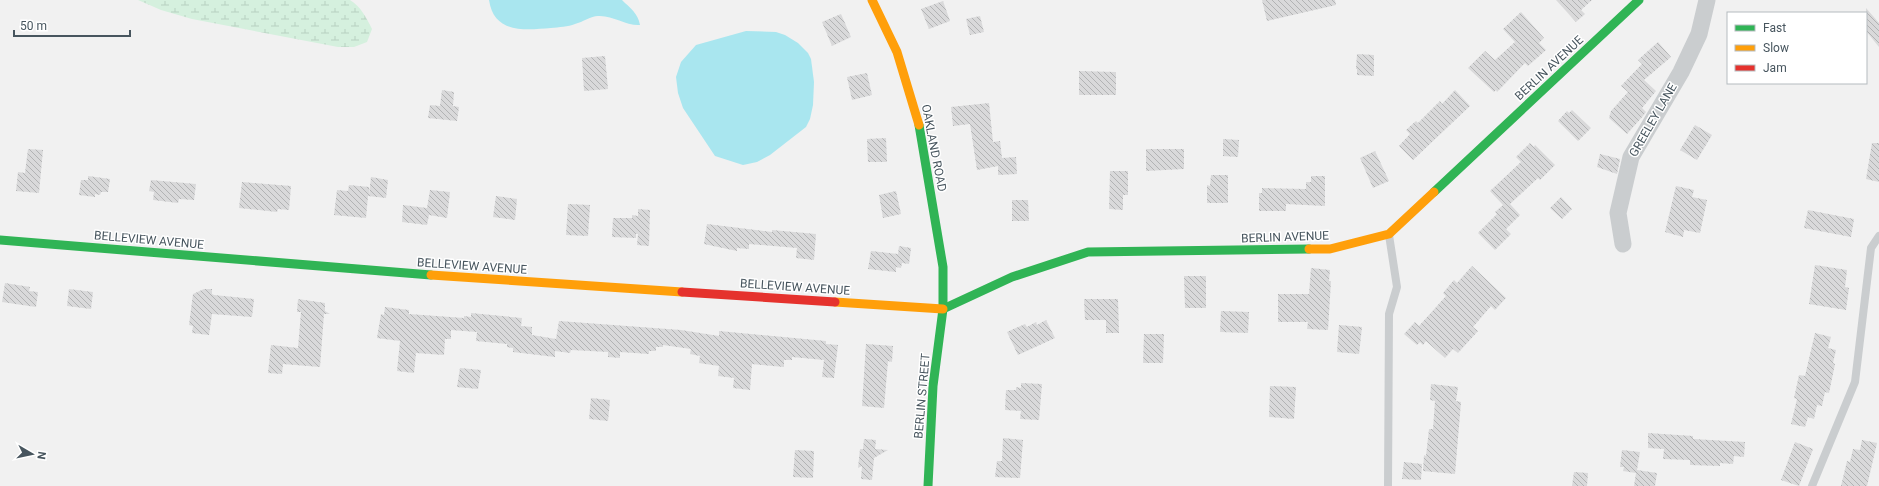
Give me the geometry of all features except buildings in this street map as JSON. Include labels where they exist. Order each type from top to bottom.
[{"type":"street","name":"OAKLAND ROAD","points":[[872,0],[897,52],[920,129],[943,267],[943,309]]},
{"type":"street","name":"BERLIN AVENUE","points":[[943,309],[1012,277],[1088,252],[1330,249],[1389,234],[1639,0]]},
{"type":"street","name":"GREELEY LANE","points":[[1623,244],[1618,213],[1631,157],[1681,72],[1699,34],[1707,0]]},
{"type":"street","name":"BELLEVIEW AVENUE","points":[[0,240],[475,279],[943,309]]},
{"type":"street","name":"BERLIN STREET","points":[[928,486],[933,386],[943,309]]},
{"type":"lane","points":[[1388,486],[1389,314],[1397,287],[1389,234]]},
{"type":"lane","points":[[1812,486],[1855,382],[1871,248],[1879,236]]},
{"type":"green space","points":[[138,0],[350,0],[360,9],[372,29],[367,42],[354,47],[338,47],[192,19],[161,10]]},
{"type":"water","points":[[489,0],[622,0],[636,14],[640,25],[630,24],[609,17],[598,16],[563,27],[531,29],[512,28],[497,19],[492,11]]},
{"type":"water","points":[[746,31],[776,32],[785,35],[798,43],[808,53],[811,59],[814,82],[813,105],[810,119],[806,127],[770,155],[757,162],[743,165],[715,156],[683,108],[678,93],[676,77],[681,62],[696,45]]},
{"type":"traffic: fast","points":[[1434,192],[1639,0]]},
{"type":"traffic: fast","points":[[919,125],[943,267],[943,309],[933,386],[928,486]]},
{"type":"traffic: fast","points":[[0,240],[431,275]]},
{"type":"traffic: fast","points":[[943,309],[1012,277],[1088,252],[1309,249]]},
{"type":"traffic: slow","points":[[872,0],[897,52],[919,125]]},
{"type":"traffic: slow","points":[[1309,249],[1330,249],[1389,234],[1434,192]]},
{"type":"traffic: slow","points":[[431,275],[682,292]]},
{"type":"traffic: slow","points":[[835,302],[943,309]]},
{"type":"traffic: jam","points":[[682,292],[835,302]]}]
